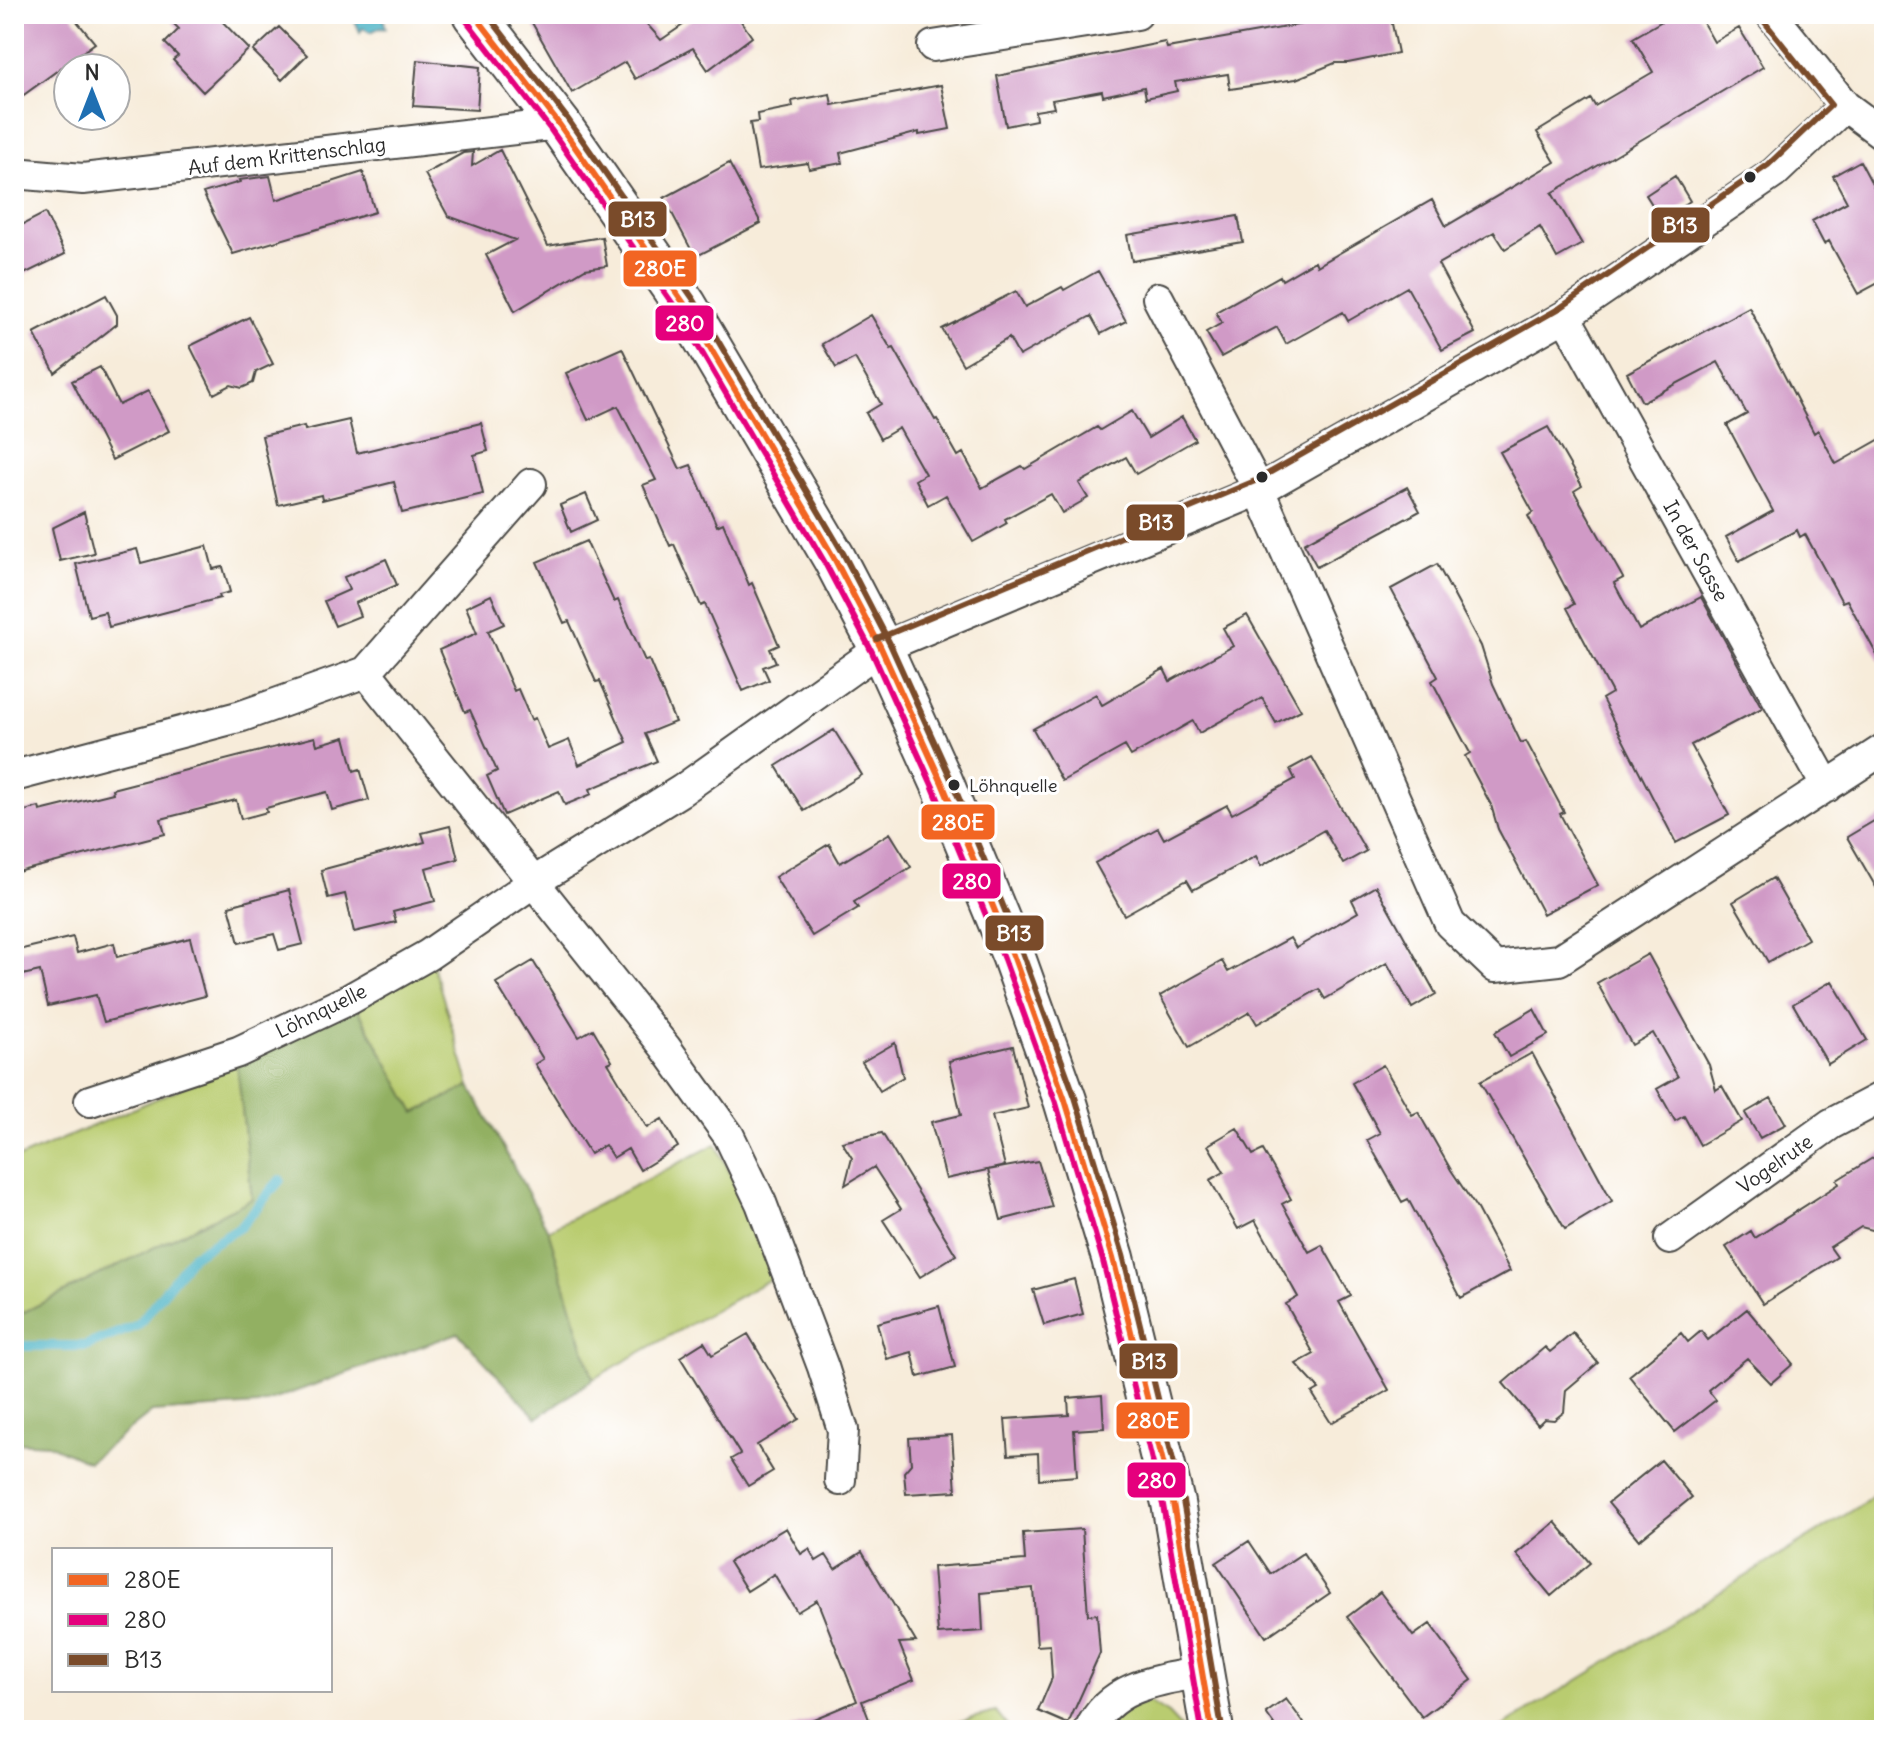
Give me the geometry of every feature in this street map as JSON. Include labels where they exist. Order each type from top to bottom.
[{"type":"street","points":[[474,14],[559,124],[685,305],[786,473],[881,648],[938,774],[1013,955],[1065,1100],[1113,1258],[1180,1540],[1212,1730]]},
{"type":"street","points":[[933,46],[1137,14]]},
{"type":"street","points":[[1771,14],[1845,106],[1884,135]]},
{"type":"street","name":"Löhnquelle","points":[[90,1101],[238,1052],[350,999],[428,955],[534,882],[682,790],[881,648],[1259,490],[1565,316],[1774,173],[1845,106]]},
{"type":"street","name":"Auf dem Krittenschlag","points":[[14,173],[83,179],[559,124]]},
{"type":"street","points":[[1158,298],[1259,490],[1450,924],[1495,967],[1559,960],[1884,749]]},
{"type":"street","name":"In der Sasse","points":[[1565,316],[1827,787]]},
{"type":"street","points":[[14,776],[242,716],[366,672],[531,484]]},
{"type":"street","points":[[366,672],[665,1047],[729,1136],[761,1203],[823,1367],[843,1430],[840,1480]]},
{"type":"street","name":"Vogelrute","points":[[1670,1239],[1831,1124],[1884,1096]]},
{"type":"street","points":[[1090,1730],[1096,1716],[1113,1698],[1131,1689],[1203,1672]]},
{"type":"green space","points":[[432,962],[470,1086],[415,1113],[356,1006]]},
{"type":"green space","points":[[356,1006],[415,1113],[470,1086],[548,1230],[593,1379],[537,1418],[458,1333],[258,1405],[152,1412],[88,1462],[48,1444],[14,1442],[14,1317],[252,1199],[237,1064]]},
{"type":"green space","points":[[237,1064],[252,1199],[14,1317],[14,1160]]},
{"type":"green space","points":[[716,1144],[779,1274],[593,1379],[548,1230]]},
{"type":"green space","points":[[1884,1486],[1884,1730],[1497,1730],[1858,1507]]},
{"type":"green space","points":[[1149,1702],[1168,1714],[1183,1730],[1105,1730],[1113,1713]]},
{"type":"green space","points":[[996,1712],[1010,1730],[926,1730]]},
{"type":"water","points":[[352,14],[382,14],[386,28],[371,32],[363,28],[360,32]]},
{"type":"building","points":[[14,14],[71,14],[95,43],[83,52],[52,52],[52,74],[14,102]]},
{"type":"building","points":[[164,14],[215,14],[249,49],[203,92],[173,60],[178,56],[165,43],[179,29]]},
{"type":"building","points":[[527,14],[638,14],[661,40],[699,14],[736,14],[752,37],[708,70],[693,48],[635,79],[625,62],[572,93]]},
{"type":"building","points":[[1360,14],[1390,14],[1398,53],[1335,63],[1296,79],[1230,89],[1228,74],[1175,82],[1177,91],[1146,98],[1144,87],[1103,96],[1102,91],[1052,100],[1054,108],[1035,111],[1036,120],[1006,126],[997,76],[1165,42],[1167,48]]},
{"type":"building","points":[[1674,14],[1698,14],[1714,42],[1739,28],[1763,67],[1552,193],[1582,244],[1557,258],[1540,227],[1505,249],[1494,232],[1438,264],[1475,333],[1442,350],[1407,287],[1348,321],[1343,312],[1286,344],[1277,327],[1221,357],[1206,332],[1222,323],[1216,312],[1280,276],[1282,280],[1315,261],[1317,266],[1432,200],[1446,226],[1555,162],[1537,132],[1591,99],[1595,106],[1653,72],[1633,38]]},
{"type":"building","points":[[279,27],[307,55],[282,80],[253,51]]},
{"type":"building","points":[[417,60],[480,67],[477,110],[413,106]]},
{"type":"building","points":[[941,85],[950,129],[919,135],[919,132],[840,153],[842,163],[809,169],[808,163],[758,170],[750,123],[758,122],[757,114],[793,107],[792,101],[830,94],[832,105]]},
{"type":"building","points":[[500,150],[548,246],[602,237],[607,266],[585,269],[515,311],[486,255],[515,240],[448,216],[425,174],[463,153],[473,152],[472,166]]},
{"type":"building","points":[[1860,161],[1884,206],[1884,280],[1858,294],[1829,241],[1824,244],[1812,221],[1847,202],[1833,176]]},
{"type":"building","points":[[729,163],[761,223],[695,257],[664,198]]},
{"type":"building","points":[[363,172],[375,212],[233,254],[203,193],[239,180],[270,176],[276,200]]},
{"type":"building","points":[[1675,176],[1690,201],[1662,220],[1646,195]]},
{"type":"building","points":[[45,213],[65,254],[14,279],[14,229]]},
{"type":"building","points":[[1238,216],[1243,242],[1132,261],[1127,235]]},
{"type":"building","points":[[1098,271],[1126,321],[1101,334],[1091,316],[1019,356],[1009,338],[963,365],[942,329],[1016,291],[1025,307]]},
{"type":"building","points":[[106,295],[117,315],[117,324],[55,373],[34,333]]},
{"type":"building","points":[[1749,307],[1814,433],[1818,430],[1836,464],[1884,437],[1884,668],[1847,600],[1842,602],[1805,534],[1800,537],[1797,530],[1739,561],[1726,537],[1773,511],[1727,425],[1747,414],[1718,362],[1642,402],[1627,373]]},
{"type":"building","points":[[871,315],[958,456],[963,453],[982,488],[1022,466],[1025,469],[1097,427],[1100,430],[1132,411],[1148,438],[1182,417],[1195,440],[1136,474],[1126,457],[1079,483],[1088,498],[1062,513],[1051,494],[1005,519],[1007,523],[973,542],[946,495],[928,505],[915,480],[925,474],[899,428],[880,439],[866,413],[881,404],[855,358],[836,368],[822,344]]},
{"type":"building","points":[[249,317],[273,364],[256,372],[253,383],[242,388],[231,385],[214,394],[190,346]]},
{"type":"building","points":[[622,348],[680,469],[691,465],[717,526],[723,523],[779,645],[770,649],[776,662],[763,667],[769,680],[743,691],[705,604],[701,606],[674,544],[670,546],[643,485],[656,480],[618,406],[588,420],[566,373]]},
{"type":"building","points":[[100,367],[119,405],[148,391],[169,431],[112,460],[72,381]]},
{"type":"building","points":[[349,420],[357,453],[481,423],[488,451],[474,455],[483,494],[402,513],[394,482],[322,500],[321,495],[278,505],[262,436]]},
{"type":"building","points":[[1548,427],[1582,486],[1574,491],[1623,578],[1614,583],[1639,630],[1701,597],[1762,708],[1691,745],[1729,815],[1676,843],[1602,699],[1612,693],[1567,608],[1574,604],[1528,516],[1533,512],[1500,452]]},
{"type":"building","points":[[1407,487],[1420,511],[1317,567],[1304,543]]},
{"type":"building","points":[[586,494],[597,520],[571,532],[560,505]]},
{"type":"building","points":[[84,512],[94,553],[60,561],[52,528]]},
{"type":"building","points":[[586,541],[614,602],[618,600],[645,661],[649,660],[675,722],[645,734],[657,761],[590,789],[592,794],[565,805],[559,791],[504,815],[487,776],[497,771],[470,710],[465,712],[439,650],[477,633],[466,607],[491,595],[504,624],[488,631],[514,691],[518,689],[531,720],[535,718],[548,749],[569,740],[579,765],[627,742],[569,621],[564,623],[537,562]]},
{"type":"building","points":[[207,546],[213,569],[223,567],[230,592],[219,595],[220,598],[109,627],[105,612],[89,616],[76,564],[137,549],[141,563]]},
{"type":"building","points":[[386,559],[397,585],[355,603],[360,616],[335,626],[324,601],[349,590],[344,577]]},
{"type":"building","points":[[1437,564],[1481,646],[1493,684],[1521,743],[1526,741],[1598,885],[1543,914],[1498,829],[1491,805],[1465,756],[1470,753],[1432,681],[1438,677],[1391,589]]},
{"type":"building","points":[[1247,615],[1301,710],[1276,723],[1262,698],[1199,733],[1193,721],[1131,756],[1125,746],[1062,781],[1033,729],[1096,694],[1102,705],[1164,669],[1170,681],[1233,646],[1223,628]]},
{"type":"building","points":[[834,730],[862,775],[804,811],[776,766]]},
{"type":"building","points":[[315,737],[317,745],[345,737],[354,771],[360,769],[369,800],[332,810],[327,792],[266,808],[267,812],[241,819],[236,800],[161,819],[165,834],[14,873],[14,814],[39,807],[40,811],[113,793],[112,789]]},
{"type":"building","points":[[1312,757],[1366,851],[1343,864],[1324,830],[1261,866],[1256,856],[1193,890],[1187,880],[1124,915],[1095,863],[1158,828],[1164,839],[1227,805],[1232,814],[1295,779],[1290,769]]},
{"type":"building","points":[[1884,815],[1884,901],[1847,837]]},
{"type":"building","points":[[450,826],[458,859],[426,868],[435,901],[393,912],[396,922],[354,932],[345,894],[328,898],[321,870],[425,842],[422,833]]},
{"type":"building","points":[[890,833],[911,867],[854,902],[858,908],[812,936],[775,877],[829,844],[840,863]]},
{"type":"building","points":[[1773,878],[1808,939],[1768,962],[1733,902]]},
{"type":"building","points":[[1376,886],[1436,994],[1412,1008],[1387,963],[1325,999],[1319,989],[1257,1024],[1250,1012],[1189,1047],[1160,996],[1222,961],[1228,972],[1290,938],[1296,948],[1358,912],[1352,900]]},
{"type":"building","points":[[289,890],[303,944],[279,950],[274,934],[239,943],[229,906]]},
{"type":"building","points":[[73,937],[77,953],[114,943],[117,957],[190,938],[205,996],[104,1022],[96,995],[48,1006],[40,971],[18,976],[14,951]]},
{"type":"building","points":[[1648,954],[1709,1065],[1716,1090],[1722,1086],[1742,1121],[1700,1145],[1684,1116],[1675,1121],[1657,1089],[1678,1077],[1653,1033],[1632,1045],[1597,983]]},
{"type":"building","points":[[533,961],[579,1037],[593,1029],[612,1061],[608,1063],[647,1128],[662,1119],[678,1147],[640,1170],[628,1149],[613,1158],[605,1145],[590,1154],[535,1064],[543,1059],[496,983]]},
{"type":"building","points":[[1832,981],[1867,1040],[1828,1064],[1793,1004]]},
{"type":"building","points":[[1534,1009],[1548,1035],[1509,1057],[1495,1032]]},
{"type":"building","points":[[895,1043],[903,1077],[880,1091],[862,1062]]},
{"type":"building","points":[[1013,1046],[1028,1108],[992,1116],[1005,1166],[946,1179],[931,1122],[961,1115],[949,1061]]},
{"type":"building","points":[[1532,1053],[1612,1201],[1565,1229],[1480,1082]]},
{"type":"building","points":[[1383,1065],[1412,1115],[1418,1112],[1477,1209],[1510,1271],[1461,1298],[1408,1199],[1402,1202],[1367,1140],[1380,1133],[1352,1083]]},
{"type":"building","points":[[1771,1098],[1786,1124],[1760,1138],[1745,1113]]},
{"type":"building","points":[[1237,1128],[1253,1155],[1263,1150],[1291,1199],[1282,1204],[1309,1252],[1322,1245],[1351,1296],[1339,1302],[1389,1390],[1331,1423],[1312,1393],[1319,1389],[1296,1364],[1314,1354],[1286,1304],[1298,1297],[1255,1220],[1238,1229],[1210,1180],[1224,1172],[1208,1145]]},
{"type":"building","points":[[882,1133],[956,1255],[920,1277],[883,1220],[901,1209],[874,1167],[845,1185],[852,1158],[842,1142]]},
{"type":"building","points":[[1884,1151],[1884,1233],[1861,1227],[1830,1247],[1837,1257],[1763,1304],[1726,1247],[1751,1231],[1755,1238]]},
{"type":"building","points":[[1038,1161],[1052,1207],[1001,1220],[988,1170]]},
{"type":"building","points":[[1074,1279],[1083,1314],[1044,1325],[1033,1290]]},
{"type":"building","points":[[939,1306],[955,1367],[918,1377],[912,1352],[887,1359],[877,1323]]},
{"type":"building","points":[[1747,1309],[1793,1364],[1771,1383],[1747,1358],[1708,1390],[1716,1400],[1675,1432],[1629,1376],[1681,1333],[1688,1342],[1701,1331],[1708,1340]]},
{"type":"building","points":[[1573,1333],[1598,1363],[1566,1390],[1564,1412],[1554,1420],[1544,1419],[1538,1425],[1503,1383],[1545,1347],[1550,1352]]},
{"type":"building","points":[[748,1334],[799,1419],[757,1445],[773,1471],[748,1486],[731,1459],[740,1454],[680,1357],[704,1342],[712,1355]]},
{"type":"building","points":[[1102,1395],[1104,1428],[1074,1430],[1077,1476],[1039,1479],[1038,1453],[1008,1455],[1005,1419],[1069,1415],[1068,1398]]},
{"type":"building","points":[[952,1435],[956,1491],[906,1494],[904,1472],[911,1464],[909,1438]]},
{"type":"building","points":[[1661,1460],[1692,1497],[1639,1540],[1608,1503]]},
{"type":"building","points":[[1555,1522],[1590,1563],[1551,1596],[1516,1554]]},
{"type":"building","points":[[786,1528],[801,1554],[809,1549],[816,1561],[826,1555],[835,1569],[862,1552],[916,1642],[899,1643],[914,1680],[862,1701],[873,1730],[787,1730],[857,1701],[817,1600],[797,1612],[774,1574],[747,1591],[729,1562]]},
{"type":"building","points":[[1082,1529],[1088,1615],[1097,1614],[1100,1653],[1068,1724],[1038,1711],[1052,1678],[1050,1645],[1037,1646],[1033,1588],[981,1593],[983,1631],[938,1634],[933,1567],[1025,1560],[1023,1533]]},
{"type":"building","points":[[1249,1541],[1271,1574],[1303,1553],[1330,1593],[1266,1637],[1216,1563]]},
{"type":"building","points":[[1380,1592],[1413,1636],[1430,1624],[1472,1680],[1422,1717],[1347,1617]]},
{"type":"building","points":[[1286,1699],[1309,1730],[1278,1730],[1266,1713]]},
{"type":"waterway","points":[[14,1346],[85,1346],[138,1325],[192,1256],[240,1227],[280,1180]]},
{"type":"transit line","name":"280E","points":[[474,14],[559,124],[685,305],[834,558],[881,648],[942,783],[1013,955],[1065,1100],[1113,1258],[1173,1503],[1212,1730]]},
{"type":"transit line","name":"B13","points":[[487,14],[567,118],[694,300],[843,553],[890,644],[951,779],[1022,952],[1075,1097],[1123,1255],[1183,1501],[1222,1728]]},
{"type":"transit line","name":"280","points":[[466,20],[551,130],[677,310],[825,563],[872,652],[933,787],[1004,959],[1056,1103],[1103,1261],[1163,1505],[1202,1730]]},
{"type":"transit line","name":"B13","points":[[877,639],[1255,481],[1560,308],[1768,165],[1831,105],[1763,20]]},
{"type":"place","name":"Löhnquelle","points":[[954,785]]}]
